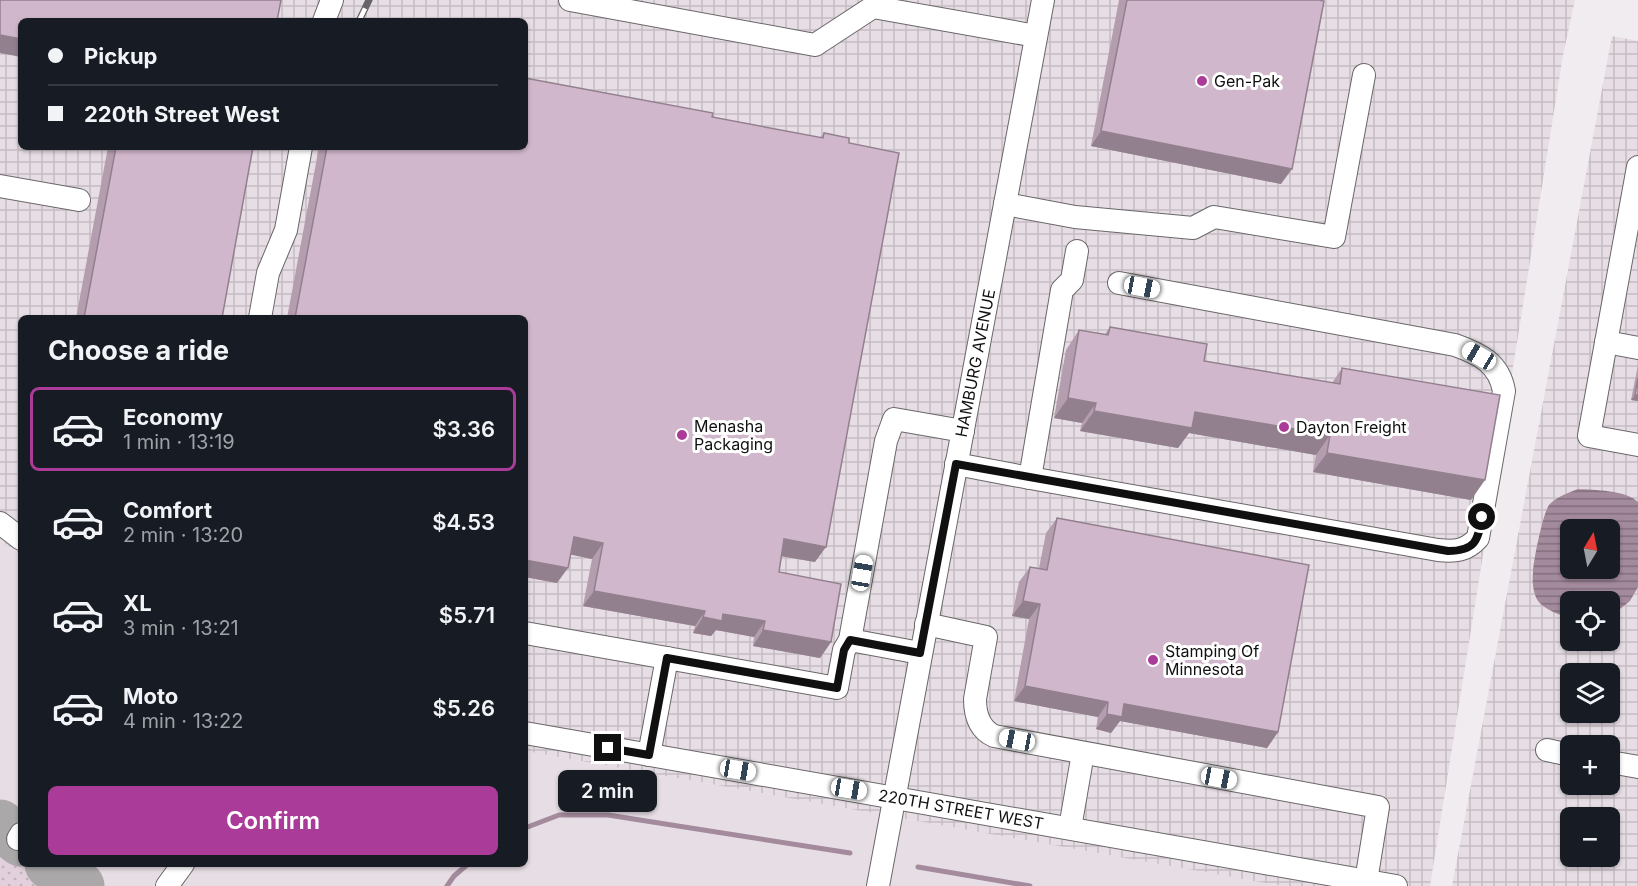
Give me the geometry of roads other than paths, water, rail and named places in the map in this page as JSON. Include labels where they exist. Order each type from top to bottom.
[{"type":"street","points":[[325,18],[332,0]]},
{"type":"street","points":[[570,0],[815,45],[873,7],[1036,36]]},
{"type":"street","name":"HAMBURG AVENUE","points":[[878,886],[1042,0]]},
{"type":"street","points":[[1005,204],[1075,217],[1193,228],[1214,217],[1334,237],[1364,75]]},
{"type":"street","points":[[261,315],[268,273],[286,230],[300,150]]},
{"type":"street","points":[[1638,167],[1589,436],[1638,445]]},
{"type":"street","points":[[0,186],[79,200]]},
{"type":"street","points":[[1030,478],[1062,290],[1072,280],[1077,251]]},
{"type":"street","points":[[956,464],[1438,550],[1461,551],[1471,546],[1478,538],[1504,391],[1497,370],[1490,363],[1467,349],[1455,345],[1119,283]]},
{"type":"street","points":[[1606,342],[1638,348]]},
{"type":"street","points":[[528,634],[837,688],[844,650],[850,640],[886,441],[894,418],[963,431]]},
{"type":"street","points":[[0,523],[18,537]]},
{"type":"street","points":[[926,624],[986,637],[975,699],[977,718],[984,730],[994,736],[1378,807],[1366,881]]},
{"type":"street","points":[[850,640],[920,653]]},
{"type":"street","points":[[649,755],[667,658]]},
{"type":"street","name":"220TH STREET WEST","points":[[528,734],[1396,886]]},
{"type":"street","points":[[1547,750],[1560,753]]},
{"type":"street","points":[[1070,828],[1083,753]]},
{"type":"street","points":[[1620,764],[1638,767]]},
{"type":"street","points":[[167,886],[181,867]]},
{"type":"waterway","points":[[528,827],[559,815],[608,815],[850,853]]},
{"type":"waterway","points":[[447,886],[464,867]]},
{"type":"waterway","points":[[918,867],[1030,886]]},
{"type":"railway","points":[[360,18],[369,0]]},
{"type":"place","name":"Gen-Pak","points":[[1202,81]]},
{"type":"place","name":"Dayton Freight","points":[[1284,427]]},
{"type":"place","name":"Menasha Packaging","points":[[682,435]]},
{"type":"place","name":"Stamping Of Minnesota","points":[[1153,660]]}]
